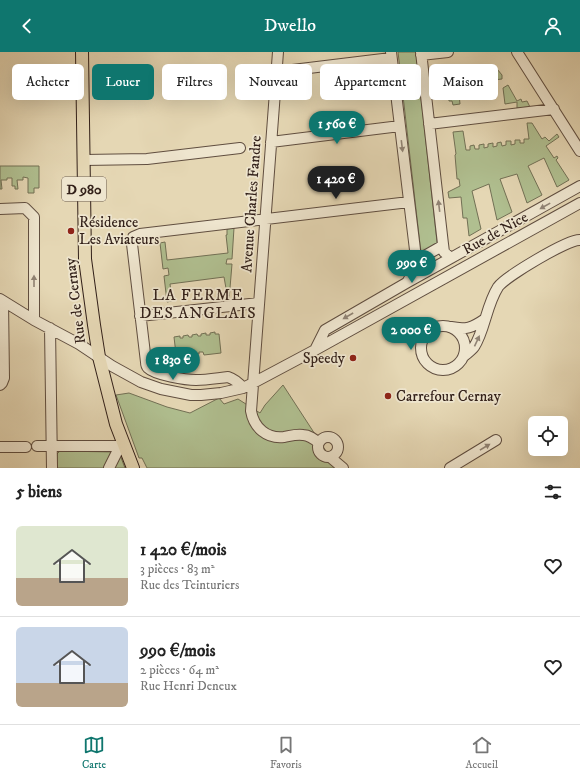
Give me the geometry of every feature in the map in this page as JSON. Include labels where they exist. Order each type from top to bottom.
[{"type":"main road","name":"Rue de Cernay","points":[[82,52],[85,258],[99,357],[116,424],[124,446]]},
{"type":"main road","name":"D 980","points":[[124,446],[133,468]]},
{"type":"street","name":"Avenue Charles Fandre","points":[[277,64],[278,52]]},
{"type":"street","points":[[448,52],[421,54],[444,252],[451,258]]},
{"type":"street","points":[[517,52],[580,151]]},
{"type":"street","points":[[312,67],[391,55],[416,258],[414,270],[408,282]]},
{"type":"street","name":"Avenue Charles Fandre","points":[[274,100],[253,383],[252,415],[257,427],[268,435],[278,437],[305,435],[310,436],[319,443]]},
{"type":"street","points":[[429,124],[554,109]]},
{"type":"street","points":[[271,142],[400,126]]},
{"type":"street","points":[[84,160],[147,160],[240,148]]},
{"type":"street","points":[[315,350],[325,330],[430,269],[580,186]]},
{"type":"street","points":[[242,388],[240,384],[228,377],[196,380],[184,379],[154,372],[146,366],[132,244],[133,237],[140,234],[409,202]]},
{"type":"street","name":"Rue de Nice","points":[[2,300],[34,320],[82,346],[131,377],[151,386],[190,395],[221,393],[242,388],[253,383],[580,203]]},
{"type":"street","points":[[0,209],[25,208],[34,217],[34,320]]},
{"type":"street","points":[[519,220],[536,228]]},
{"type":"street","points":[[462,357],[473,349],[485,320],[491,300],[499,285],[509,277],[554,250],[578,240]]},
{"type":"street","points":[[416,258],[421,258],[443,244]]},
{"type":"street","points":[[0,385],[4,378],[2,300]]},
{"type":"street","points":[[140,316],[259,303]]},
{"type":"street","points":[[451,327],[460,334],[465,346],[464,352],[459,363],[450,368],[438,369],[428,364],[422,354],[422,342],[425,336],[436,327],[443,326],[451,327],[464,329],[485,320]]},
{"type":"street","points":[[50,328],[52,468]]},
{"type":"street","points":[[326,437],[330,437],[335,440],[338,446],[336,454],[330,457],[324,457],[319,452],[319,443],[326,437]]},
{"type":"street","points":[[450,468],[496,440]]},
{"type":"street","points":[[0,446],[26,447]]},
{"type":"street","points":[[37,446],[124,446]]},
{"type":"street","points":[[109,468],[117,452],[124,446]]},
{"type":"street","points":[[330,457],[343,468]]},
{"type":"green space","points":[[398,52],[416,52],[417,64],[399,64]]},
{"type":"green space","points":[[498,70],[502,75],[502,79],[498,79]]},
{"type":"green space","points":[[508,85],[517,101],[521,99],[522,102],[527,101],[530,107],[517,108],[517,102],[505,104],[503,88]]},
{"type":"green space","points":[[421,97],[437,242],[421,253],[403,100],[421,100]]},
{"type":"green space","points":[[460,100],[460,104],[453,105],[452,101],[449,101]]},
{"type":"green space","points":[[527,123],[532,123],[542,139],[545,137],[549,141],[557,134],[559,137],[546,146],[554,158],[557,156],[558,158],[556,160],[569,180],[557,187],[544,158],[528,166],[542,195],[527,203],[517,174],[500,179],[512,212],[497,220],[489,184],[472,191],[481,229],[469,236],[467,218],[463,218],[461,197],[449,198],[448,192],[460,186],[459,179],[457,179],[453,132],[463,131],[466,150],[470,150],[470,146],[474,145],[475,149],[479,149],[479,145],[484,144],[484,148],[488,147],[488,144],[493,143],[493,147],[497,146],[497,143],[501,142],[502,146],[506,145],[506,141],[511,141],[511,145],[515,144],[515,140],[520,140],[520,143],[524,143],[524,139],[529,139]]},
{"type":"green space","points":[[0,166],[39,166],[39,188],[34,188],[34,193],[28,193],[28,178],[23,177],[23,180],[17,180],[18,189],[15,189],[15,186],[12,186],[12,178],[7,178],[7,180],[1,180],[2,189],[0,189]]},
{"type":"green space","points":[[234,228],[232,259],[227,259],[226,264],[232,264],[229,300],[224,277],[170,284],[172,301],[167,302],[164,276],[169,275],[168,268],[163,269],[160,243],[165,242],[167,260],[228,253],[226,235],[227,229]]},
{"type":"green space","points":[[215,332],[215,334],[219,334],[221,353],[204,355],[203,352],[199,352],[199,354],[176,354],[174,337],[180,336],[180,338],[183,338],[183,336],[188,335],[189,337],[192,337],[192,335],[197,334],[198,336],[201,336],[201,334],[206,333],[206,335],[210,335],[210,333]]},
{"type":"green space","points":[[283,385],[337,468],[147,468],[142,458],[139,458],[116,395],[129,393],[167,407],[190,413],[219,398],[224,404],[238,399],[260,413],[265,405]]},
{"type":"green space","points":[[60,451],[115,452],[120,455],[125,468],[57,468],[57,454]]},
{"type":"place","name":"Résidence Les Aviateurs","points":[[71,231]]},
{"type":"place","name":"Speedy","points":[[353,358]]},
{"type":"place","name":"Carrefour Cernay","points":[[388,396]]},
{"type":"district","name":"LA FERME DES ANGLAIS","points":[[198,303]]}]
